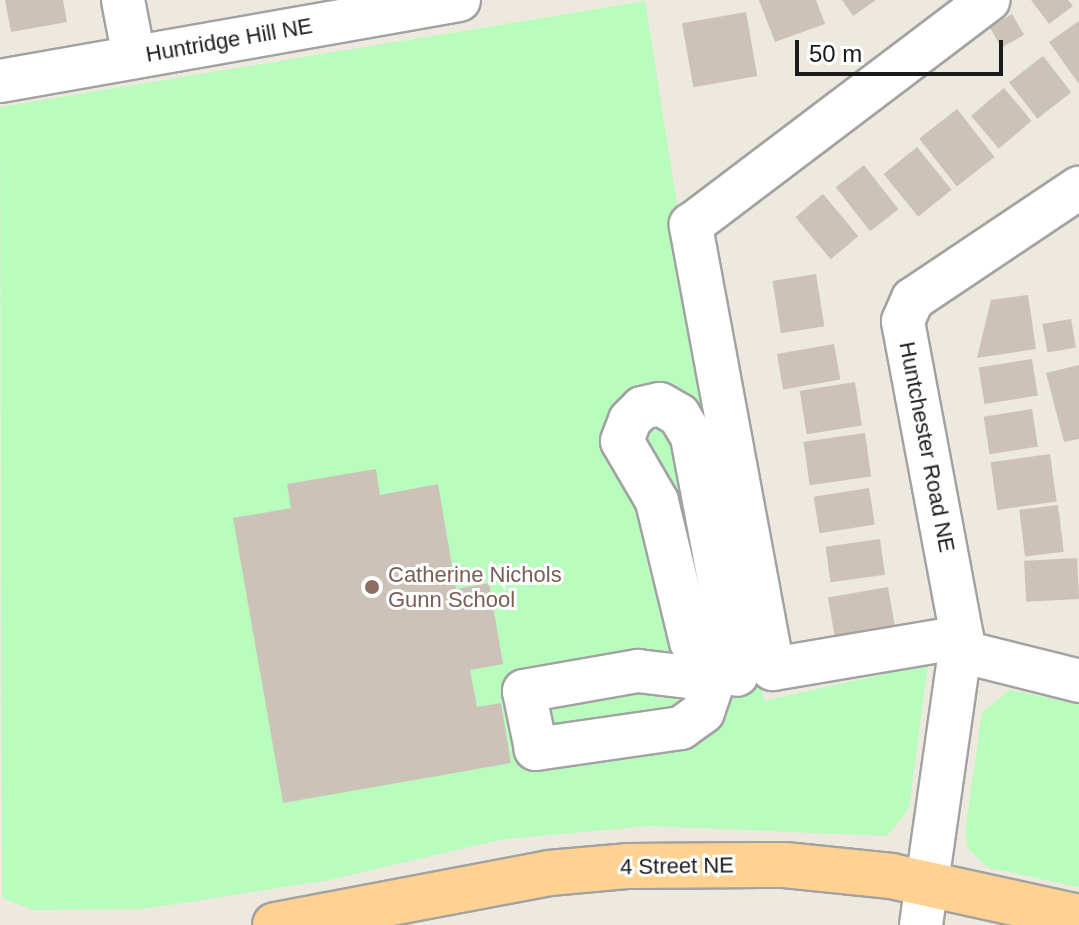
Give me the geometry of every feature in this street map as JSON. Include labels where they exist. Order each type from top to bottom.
[{"type":"main road","name":"4 Street NE","points":[[275,925],[549,873],[627,866],[785,865],[891,876],[924,906],[1079,917]]},
{"type":"street","points":[[123,0],[134,57]]},
{"type":"street","name":"Huntridge Hill NE","points":[[0,81],[459,0]]},
{"type":"street","points":[[988,0],[691,225],[773,669],[961,644],[1079,681]]},
{"type":"street","name":"Huntchester Road NE","points":[[924,906],[961,644],[903,321],[913,299],[1078,192]]},
{"type":"street","points":[[660,404],[670,410],[692,437],[725,678],[691,642],[657,501],[622,441],[630,420],[642,408],[660,404]]},
{"type":"green space","points":[[645,1],[700,350],[764,701],[928,664],[909,808],[887,836],[650,826],[504,839],[329,880],[143,909],[34,910],[2,898],[0,107]]},
{"type":"green space","points":[[1010,690],[1079,704],[1079,887],[989,868],[969,850],[965,833],[982,712]]},
{"type":"building","points":[[5,0],[63,0],[67,22],[11,32]]},
{"type":"building","points":[[759,0],[816,0],[825,24],[775,42]]},
{"type":"building","points":[[842,0],[876,0],[853,16]]},
{"type":"building","points":[[1031,0],[1068,0],[1073,6],[1049,24]]},
{"type":"building","points":[[746,12],[757,76],[693,87],[682,23]]},
{"type":"building","points":[[1012,14],[1024,35],[1001,48],[989,27]]},
{"type":"building","points":[[1079,21],[1079,84],[1049,42]]},
{"type":"building","points":[[1043,56],[1071,92],[1037,119],[1009,82]]},
{"type":"building","points":[[1004,88],[1032,121],[999,149],[971,116]]},
{"type":"building","points":[[957,109],[995,157],[957,187],[919,139]]},
{"type":"building","points":[[917,147],[952,190],[918,217],[884,174]]},
{"type":"building","points":[[864,165],[898,209],[870,231],[836,187]]},
{"type":"building","points":[[823,194],[858,236],[831,259],[795,217]]},
{"type":"building","points":[[816,274],[824,326],[781,333],[773,281]]},
{"type":"building","points":[[1028,295],[1036,349],[977,358],[991,300]]},
{"type":"building","points":[[1071,319],[1076,348],[1047,353],[1042,324]]},
{"type":"building","points":[[834,344],[840,379],[783,390],[777,354]]},
{"type":"building","points":[[1032,359],[1038,396],[984,404],[979,367]]},
{"type":"building","points":[[1079,365],[1079,439],[1064,442],[1046,373]]},
{"type":"building","points":[[855,382],[862,425],[807,434],[800,391]]},
{"type":"building","points":[[1032,409],[1038,447],[990,454],[984,417]]},
{"type":"building","points":[[865,433],[871,477],[810,485],[804,442]]},
{"type":"building","points":[[1050,454],[1057,502],[997,510],[991,462]]},
{"type":"building","points":[[376,469],[380,495],[438,484],[456,589],[489,583],[503,664],[470,670],[477,707],[501,703],[511,763],[283,803],[233,518],[291,508],[287,484]]},
{"type":"building","points":[[869,488],[875,525],[819,533],[814,497]]},
{"type":"building","points":[[1058,505],[1064,552],[1025,556],[1019,510]]},
{"type":"building","points":[[880,539],[885,575],[831,582],[826,547]]},
{"type":"building","points":[[1077,558],[1079,599],[1026,602],[1024,561]]},
{"type":"building","points":[[888,587],[895,628],[835,639],[828,598]]},
{"type":"place","name":"Catherine Nichols Gunn School","points":[[372,587]]}]
